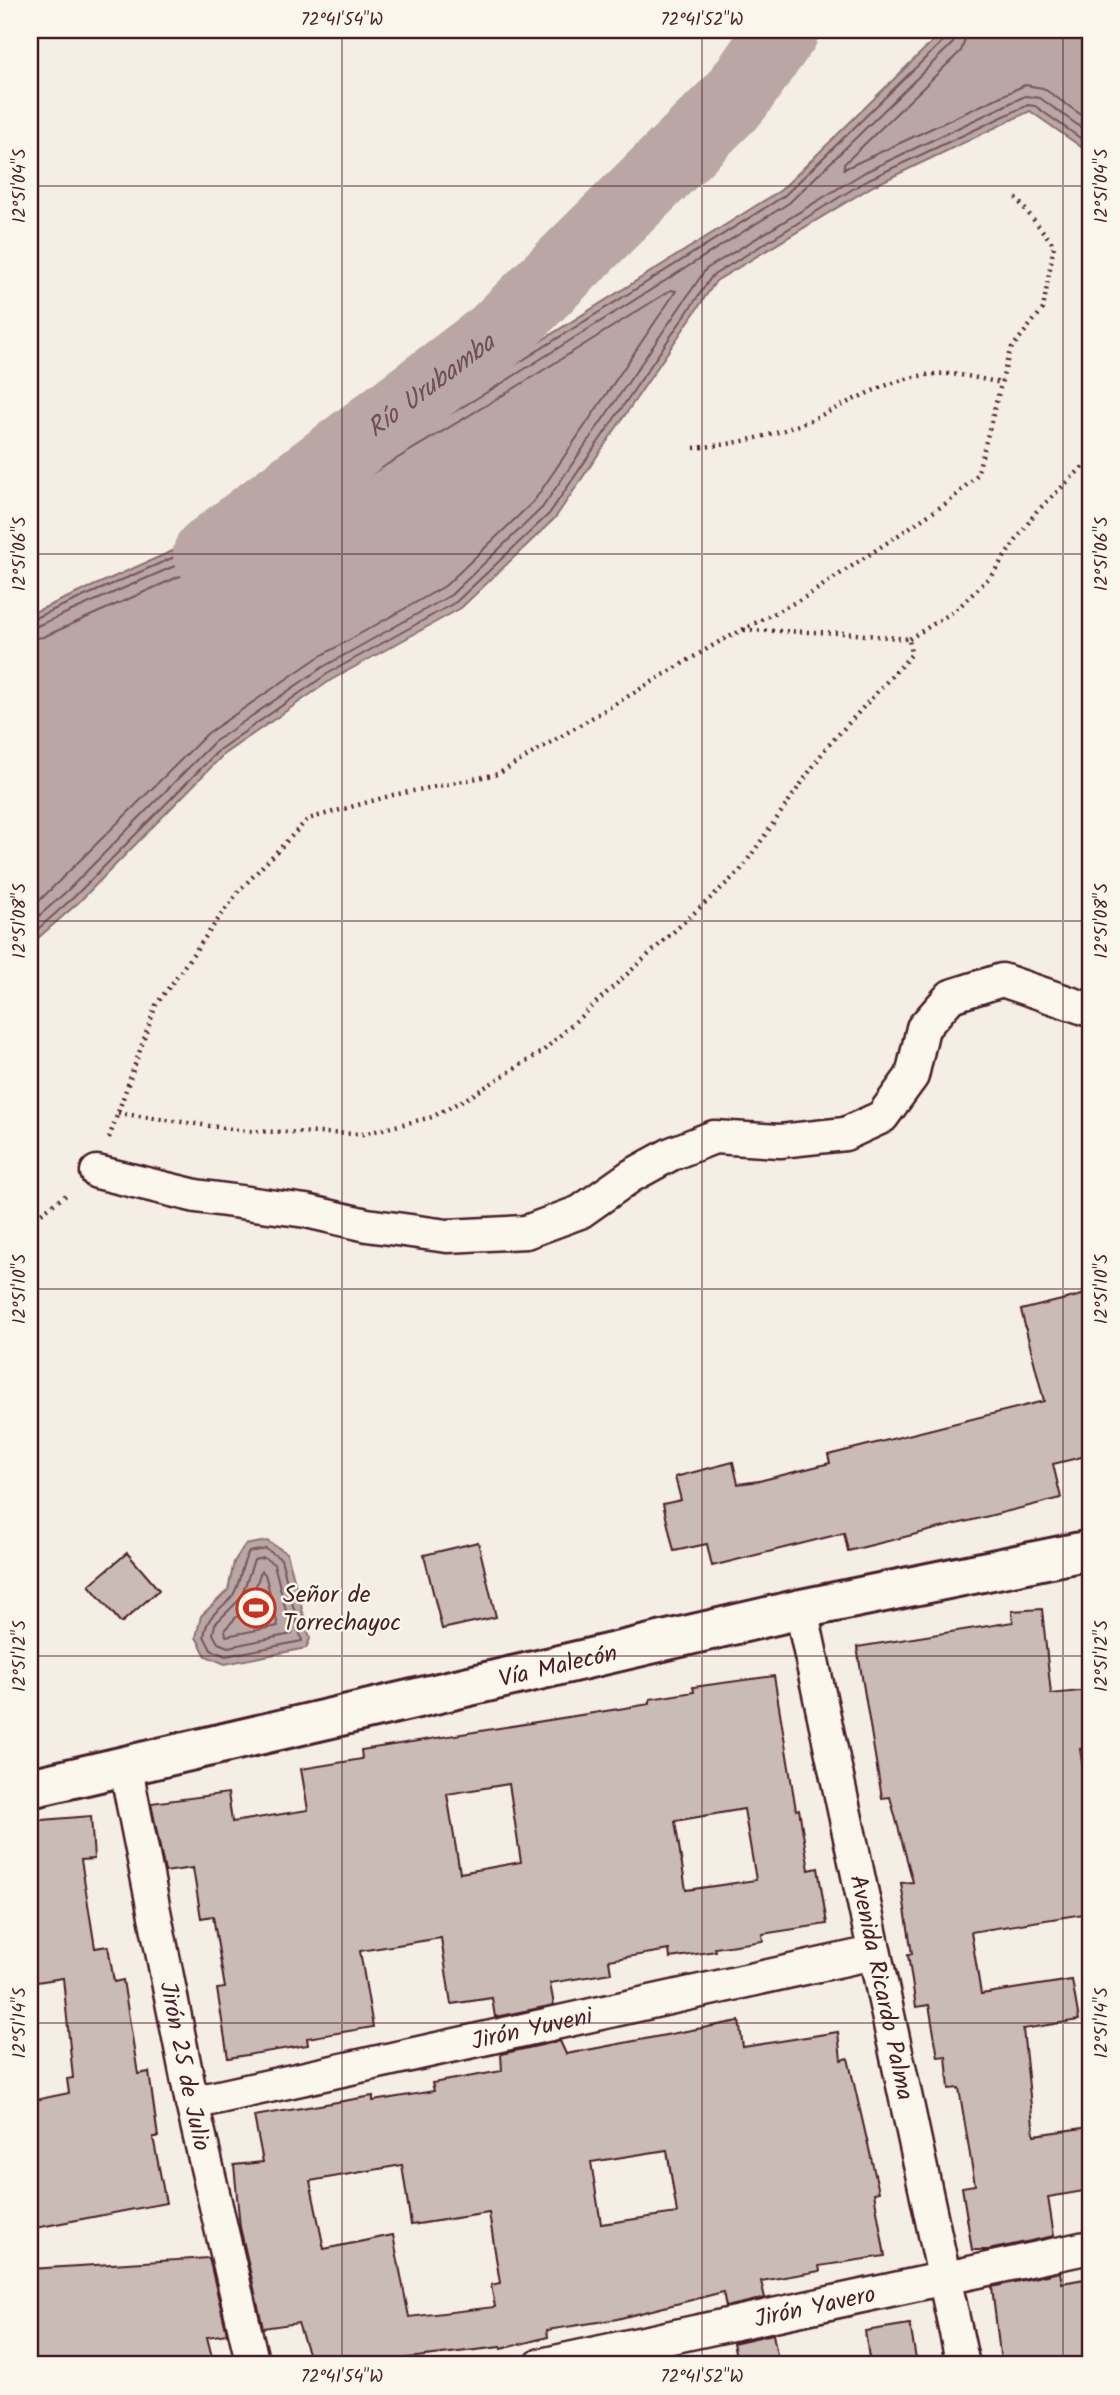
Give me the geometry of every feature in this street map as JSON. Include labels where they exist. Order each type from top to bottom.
[{"type":"main road","name":"Vía Malecón","points":[[30,1788],[801,1609],[1090,1550]]},
{"type":"street","points":[[97,1172],[196,1196],[306,1211],[367,1225],[447,1236],[526,1232],[580,1212],[631,1176],[671,1154],[715,1137],[780,1141],[845,1134],[882,1117],[912,1076],[923,1028],[951,996],[1002,980],[1090,1010]]},
{"type":"street","name":"Avenida Ricardo Palma","points":[[801,1609],[963,2365]]},
{"type":"street","name":"Jirón 25 de Julio","points":[[125,1764],[192,2104],[253,2365]]},
{"type":"street","name":"Jirón Yuveni","points":[[192,2104],[873,1953]]},
{"type":"street","name":"Jirón Yavero","points":[[541,2365],[1090,2247]]},
{"type":"path","points":[[30,1221],[97,1172],[156,1005],[237,892],[308,819],[393,795],[498,774],[743,630],[807,596],[951,500],[977,475],[1010,350],[1044,309],[1054,245],[1016,198]]},
{"type":"path","points":[[694,447],[737,444],[794,427],[855,398],[906,380],[947,373],[1002,383]]},
{"type":"path","points":[[743,630],[844,633],[909,639],[956,610],[991,576],[1036,512],[1090,460]]},
{"type":"path","points":[[118,1114],[245,1131],[363,1134],[432,1117],[471,1096],[542,1051],[740,871],[826,748],[911,655],[909,639]]},
{"type":"water","points":[[944,30],[1090,30],[1090,153],[1030,111],[873,186],[716,281],[555,518],[461,608],[331,680],[224,754],[79,902],[30,945],[30,614],[247,518],[496,369],[781,190]]},
{"type":"water","name":"Señor de Torrechayoc","points":[[267,1541],[287,1553],[310,1639],[306,1648],[225,1664],[206,1656],[196,1637],[201,1616],[228,1590],[234,1562],[245,1545]]},
{"type":"building","points":[[1090,1293],[1090,1455],[1053,1464],[1061,1498],[848,1551],[844,1533],[712,1566],[707,1544],[674,1551],[663,1504],[681,1500],[675,1477],[733,1462],[738,1484],[759,1481],[830,1463],[828,1455],[1044,1401],[1021,1310]]},
{"type":"building","points":[[478,1542],[496,1617],[442,1629],[424,1555]]},
{"type":"building","points":[[127,1553],[159,1590],[121,1623],[89,1585]]},
{"type":"building","points":[[1042,1609],[1051,1694],[1090,1690],[1090,1748],[1080,1749],[1090,1813],[1090,1913],[971,1932],[981,1994],[1072,1980],[1079,2020],[1023,2029],[1034,2135],[1090,2127],[1090,2190],[1048,2197],[1054,2236],[988,2250],[972,2250],[962,2187],[975,2185],[959,2088],[949,2089],[946,2056],[938,2057],[929,2005],[916,2007],[908,1955],[912,1954],[901,1883],[913,1882],[890,1797],[882,1798],[857,1647],[1013,1622],[1012,1611]]},
{"type":"building","points":[[774,1676],[796,1810],[799,1809],[809,1870],[818,1868],[827,1924],[762,1934],[763,1941],[715,1948],[716,1951],[670,1958],[669,1950],[609,1960],[611,1973],[550,1983],[554,2005],[495,2017],[492,1998],[451,2004],[441,1938],[360,1951],[373,2027],[307,2038],[308,2045],[228,2058],[217,1989],[225,1988],[213,1916],[201,1918],[193,1868],[165,1872],[151,1803],[228,1793],[232,1822],[308,1810],[301,1769],[362,1759],[361,1750],[650,1704],[650,1699],[694,1692],[693,1687]],"holes":[[[509,1784],[521,1862],[460,1873],[447,1794]],[[744,1809],[756,1880],[686,1890],[675,1821]]]},
{"type":"building","points":[[91,1816],[94,1859],[81,1860],[95,1948],[108,1946],[114,1982],[123,1980],[138,2074],[149,2072],[158,2137],[153,2137],[166,2203],[30,2229],[30,2101],[69,2093],[67,2079],[73,2078],[63,1978],[30,1983],[30,1821]]},
{"type":"building","points":[[739,2021],[743,2047],[838,2032],[841,2060],[848,2058],[879,2192],[874,2193],[885,2256],[819,2266],[820,2271],[761,2281],[765,2298],[726,2307],[723,2292],[617,2319],[547,2330],[548,2337],[501,2349],[400,2359],[380,2365],[312,2365],[298,2323],[263,2328],[240,2227],[234,2165],[263,2162],[254,2116],[373,2096],[373,2101],[434,2091],[432,2083],[502,2071],[501,2054],[560,2041],[566,2054]],"holes":[[[667,2150],[677,2213],[601,2224],[591,2162]],[[402,2165],[411,2225],[489,2213],[500,2283],[491,2285],[495,2307],[409,2317],[393,2235],[324,2249],[310,2181]]]},
{"type":"building","points":[[209,2258],[227,2334],[207,2337],[214,2365],[30,2365],[30,2269]]},
{"type":"building","points":[[1060,2272],[1062,2283],[1090,2278],[1090,2365],[1043,2365],[1042,2358],[1001,2363],[992,2287]]},
{"type":"building","points":[[910,2324],[917,2365],[870,2365],[865,2331]]},
{"type":"building","points":[[773,2334],[779,2365],[738,2365],[733,2343]]},
{"type":"waterway","name":"Río Urubamba","points":[[209,553],[495,336],[735,98],[783,30]]},
{"type":"place","name":"Señor de Torrechayoc","points":[[256,1608]]}]
